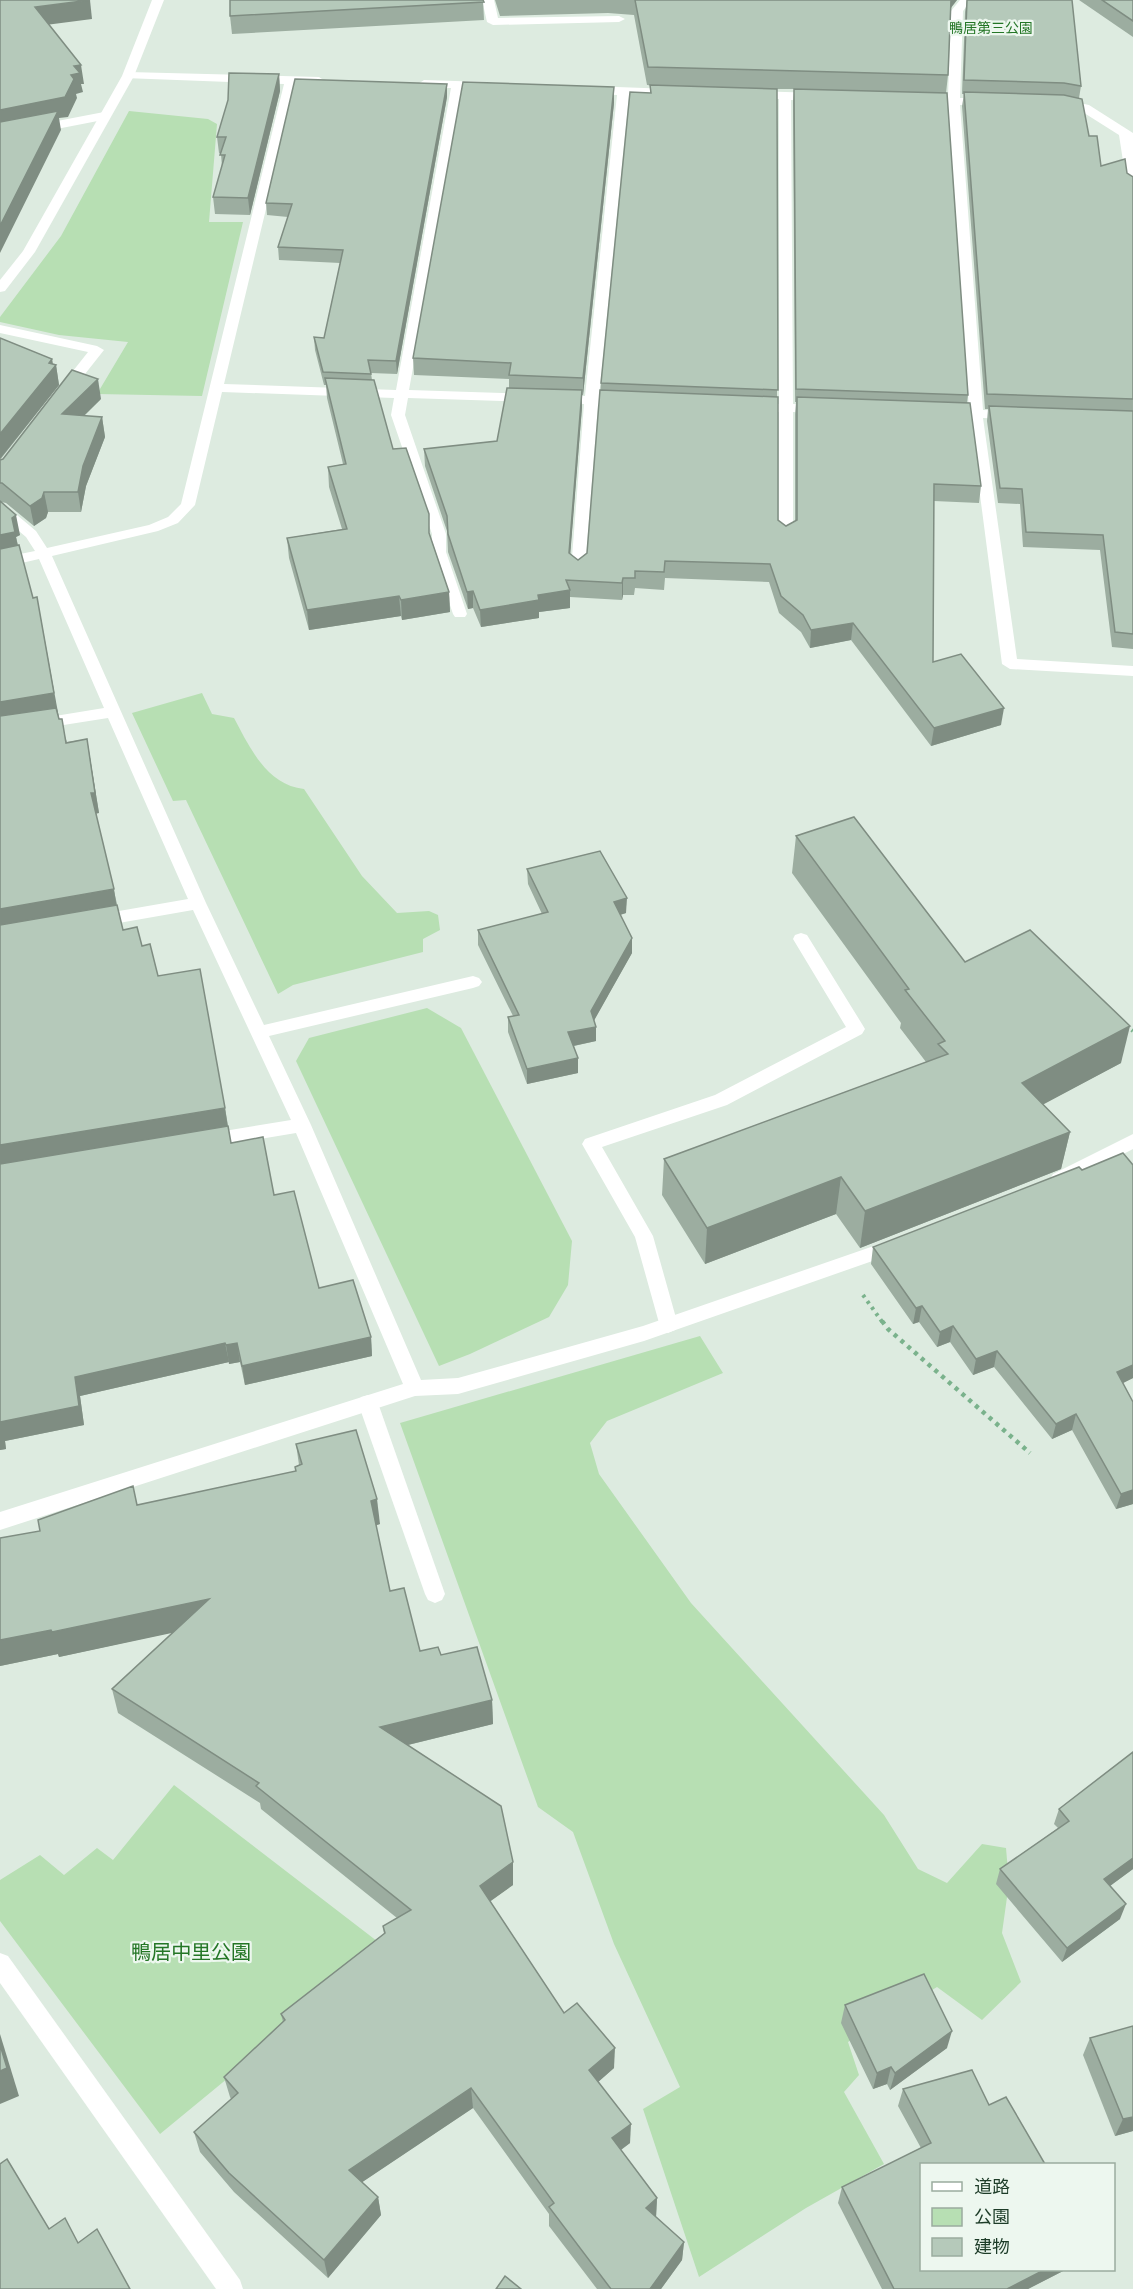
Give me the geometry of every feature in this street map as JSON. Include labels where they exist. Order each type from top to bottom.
[{"type":"street","points":[[0,288],[29,252],[128,76],[158,0]]},
{"type":"street","points":[[488,0],[493,22],[619,19]]},
{"type":"street","points":[[966,0],[957,11],[954,101],[976,414],[1010,664],[1133,671]]},
{"type":"street","points":[[128,76],[327,81]]},
{"type":"street","points":[[0,563],[153,528],[173,520],[188,506],[291,80]]},
{"type":"street","points":[[410,84],[493,86]]},
{"type":"street","points":[[458,85],[398,415],[439,534],[439,552],[460,614]]},
{"type":"street","points":[[576,89],[681,93]]},
{"type":"street","points":[[578,570],[591,400],[623,91]]},
{"type":"street","points":[[739,95],[830,98]]},
{"type":"street","points":[[785,96],[786,537]]},
{"type":"street","points":[[909,100],[997,102]]},
{"type":"street","points":[[1051,103],[1085,108],[1129,135],[1133,187]]},
{"type":"street","points":[[0,136],[104,116]]},
{"type":"street","points":[[0,329],[97,350],[55,402]]},
{"type":"street","points":[[216,388],[637,402]]},
{"type":"street","points":[[741,406],[834,409]]},
{"type":"street","points":[[940,413],[1021,416]]},
{"type":"street","points":[[0,508],[31,534],[44,554],[198,903],[302,1125],[415,1388]]},
{"type":"street","points":[[0,730],[112,712]]},
{"type":"street","points":[[81,923],[198,903]]},
{"type":"street","points":[[668,1325],[644,1236],[591,1144],[721,1100],[856,1029],[801,939]]},
{"type":"street","points":[[259,1032],[473,982]]},
{"type":"street","points":[[186,1144],[302,1125]]},
{"type":"street","points":[[1043,1185],[1075,1173],[1133,1141]]},
{"type":"street","points":[[0,1521],[415,1388],[458,1386],[668,1325],[906,1241]]},
{"type":"street","points":[[368,1403],[435,1594]]},
{"type":"street","points":[[0,1964],[231,2289]]},
{"type":"path","points":[[1121,1020],[1133,1031]]},
{"type":"path","points":[[842,1264],[888,1329],[1030,1453]]},
{"type":"green space","points":[[129,111],[208,119],[217,124],[209,222],[243,222],[202,396],[97,394],[128,342],[59,335],[0,322],[0,317],[61,236]]},
{"type":"green space","points":[[202,693],[212,714],[234,718],[253,753],[270,773],[291,786],[304,789],[362,876],[397,913],[429,911],[438,915],[440,930],[423,939],[423,952],[293,985],[278,994],[186,800],[173,801],[132,713]]},
{"type":"green space","points":[[427,1008],[461,1028],[572,1241],[568,1285],[549,1317],[439,1366],[296,1061],[309,1038]]},
{"type":"green space","points":[[700,1336],[723,1373],[607,1421],[590,1443],[599,1474],[691,1603],[884,1815],[918,1869],[947,1883],[982,1844],[1006,1848],[1009,1883],[1002,1933],[1021,1982],[982,2020],[937,1987],[848,2042],[859,2075],[844,2092],[884,2164],[806,2208],[699,2277],[643,2109],[680,2087],[614,1944],[573,1832],[538,1807],[400,1423]]},
{"type":"green space","name":"鴨居中里公園","points":[[174,1785],[386,1948],[160,2134],[0,1921],[0,1880],[40,1855],[64,1875],[97,1848],[113,1860]]},
{"type":"building","points":[[0,0],[90,0],[35,7],[81,65],[74,66],[80,73],[71,75],[74,79],[65,97],[0,110]]},
{"type":"building","points":[[230,0],[483,0],[484,2],[230,16]]},
{"type":"building","points":[[635,0],[951,0],[948,75],[648,67]]},
{"type":"building","points":[[967,0],[1072,0],[1081,86],[1064,83],[964,80]]},
{"type":"building","points":[[1102,0],[1133,0],[1133,21]]},
{"type":"building","points":[[229,73],[279,74],[248,198],[213,197],[225,155],[220,155],[226,137],[217,137],[228,100]]},
{"type":"building","points":[[295,79],[447,84],[396,361],[368,360],[371,374],[323,372],[314,337],[324,338],[343,250],[278,247],[292,204],[266,203]]},
{"type":"building","points":[[463,82],[614,87],[583,378],[509,375],[511,363],[413,358]]},
{"type":"building","points":[[650,85],[777,89],[778,390],[601,383],[630,92],[651,93]]},
{"type":"building","points":[[794,89],[947,93],[968,395],[796,389]]},
{"type":"building","points":[[964,92],[1064,95],[1082,99],[1089,136],[1097,136],[1101,166],[1125,159],[1127,173],[1133,177],[1133,399],[987,394]]},
{"type":"building","points":[[58,111],[0,226],[0,122]]},
{"type":"building","points":[[0,338],[52,359],[49,363],[56,365],[0,434]]},
{"type":"building","points":[[72,370],[98,379],[62,414],[102,417],[83,466],[78,492],[44,492],[42,498],[30,506],[0,483],[0,460]]},
{"type":"building","points":[[325,378],[374,380],[393,449],[406,448],[429,514],[429,533],[449,592],[401,600],[399,596],[307,610],[287,538],[347,529],[328,467],[346,464]]},
{"type":"building","points":[[507,388],[582,390],[569,553],[578,560],[587,553],[600,390],[778,397],[778,520],[786,526],[797,520],[797,397],[970,403],[981,486],[934,484],[933,662],[961,654],[1004,708],[934,728],[853,623],[811,630],[803,615],[781,596],[770,564],[665,561],[664,572],[635,571],[635,578],[623,578],[622,583],[566,580],[570,590],[538,595],[539,600],[480,610],[473,591],[467,592],[448,534],[447,516],[424,449],[497,441]]},
{"type":"building","points":[[989,406],[1133,411],[1133,634],[1115,632],[1103,535],[1026,532],[1022,489],[1000,488]]},
{"type":"building","points":[[0,501],[16,515],[12,518],[15,532],[0,535]]},
{"type":"building","points":[[19,545],[33,598],[37,597],[54,693],[0,702],[0,549]]},
{"type":"building","points":[[56,708],[59,719],[62,719],[66,743],[87,739],[95,793],[91,793],[114,889],[0,909],[0,716]]},
{"type":"building","points":[[854,817],[965,962],[1030,930],[1130,1026],[1022,1083],[1070,1132],[865,1211],[841,1177],[707,1228],[664,1159],[948,1054],[938,1044],[945,1041],[905,990],[909,989],[796,836]]},
{"type":"building","points":[[600,851],[627,898],[614,902],[632,938],[591,1011],[596,1027],[568,1032],[578,1058],[527,1069],[508,1017],[519,1015],[478,930],[548,912],[527,869]]},
{"type":"building","points":[[117,905],[123,930],[137,927],[142,946],[150,944],[158,976],[200,969],[225,1108],[0,1145],[0,925]]},
{"type":"building","points":[[228,1126],[231,1143],[263,1137],[274,1195],[294,1191],[319,1288],[353,1280],[371,1337],[242,1366],[237,1343],[226,1345],[225,1343],[75,1377],[79,1406],[0,1422],[0,1164]]},
{"type":"building","points":[[1123,1153],[1133,1165],[1133,1365],[1117,1372],[1133,1402],[1133,1490],[1121,1494],[1076,1414],[1056,1424],[997,1351],[976,1359],[953,1326],[940,1332],[922,1306],[916,1308],[873,1247],[1079,1167],[1082,1170]]},
{"type":"building","points":[[356,1430],[377,1499],[371,1501],[390,1591],[404,1588],[420,1651],[438,1647],[441,1655],[477,1647],[492,1700],[380,1727],[501,1806],[513,1862],[480,1886],[564,2013],[577,2003],[615,2048],[589,2070],[631,2124],[612,2138],[657,2198],[646,2208],[684,2242],[650,2289],[611,2289],[549,2207],[554,2203],[471,2088],[349,2170],[378,2197],[324,2260],[229,2173],[194,2132],[238,2093],[224,2077],[285,2020],[281,2014],[385,1933],[383,1926],[411,1910],[256,1786],[259,1783],[112,1689],[209,1599],[52,1632],[51,1630],[0,1640],[0,1538],[40,1531],[38,1520],[133,1486],[137,1505],[296,1471],[295,1467],[302,1464],[296,1444]]},
{"type":"building","points":[[1133,1752],[1133,1858],[1104,1879],[1126,1904],[1067,1948],[1000,1869],[1069,1821],[1059,1809]]},
{"type":"building","points":[[924,1974],[952,2031],[895,2073],[891,2067],[877,2073],[845,2005]]},
{"type":"building","points":[[1133,2026],[1133,2117],[1123,2119],[1090,2038]]},
{"type":"building","points":[[0,2045],[7,2068],[0,2071]]},
{"type":"building","points":[[972,2070],[989,2105],[1006,2097],[1044,2163],[920,2163],[920,2271],[1042,2271],[1007,2289],[894,2289],[842,2187],[931,2143],[903,2089]]},
{"type":"building","points":[[7,2159],[49,2229],[65,2218],[78,2243],[97,2229],[130,2289],[0,2289],[0,2164]]},
{"type":"building","points":[[505,2276],[521,2289],[496,2289]]},
{"type":"park label","name":"鴨居第三公園","points":[[991,28]]}]
